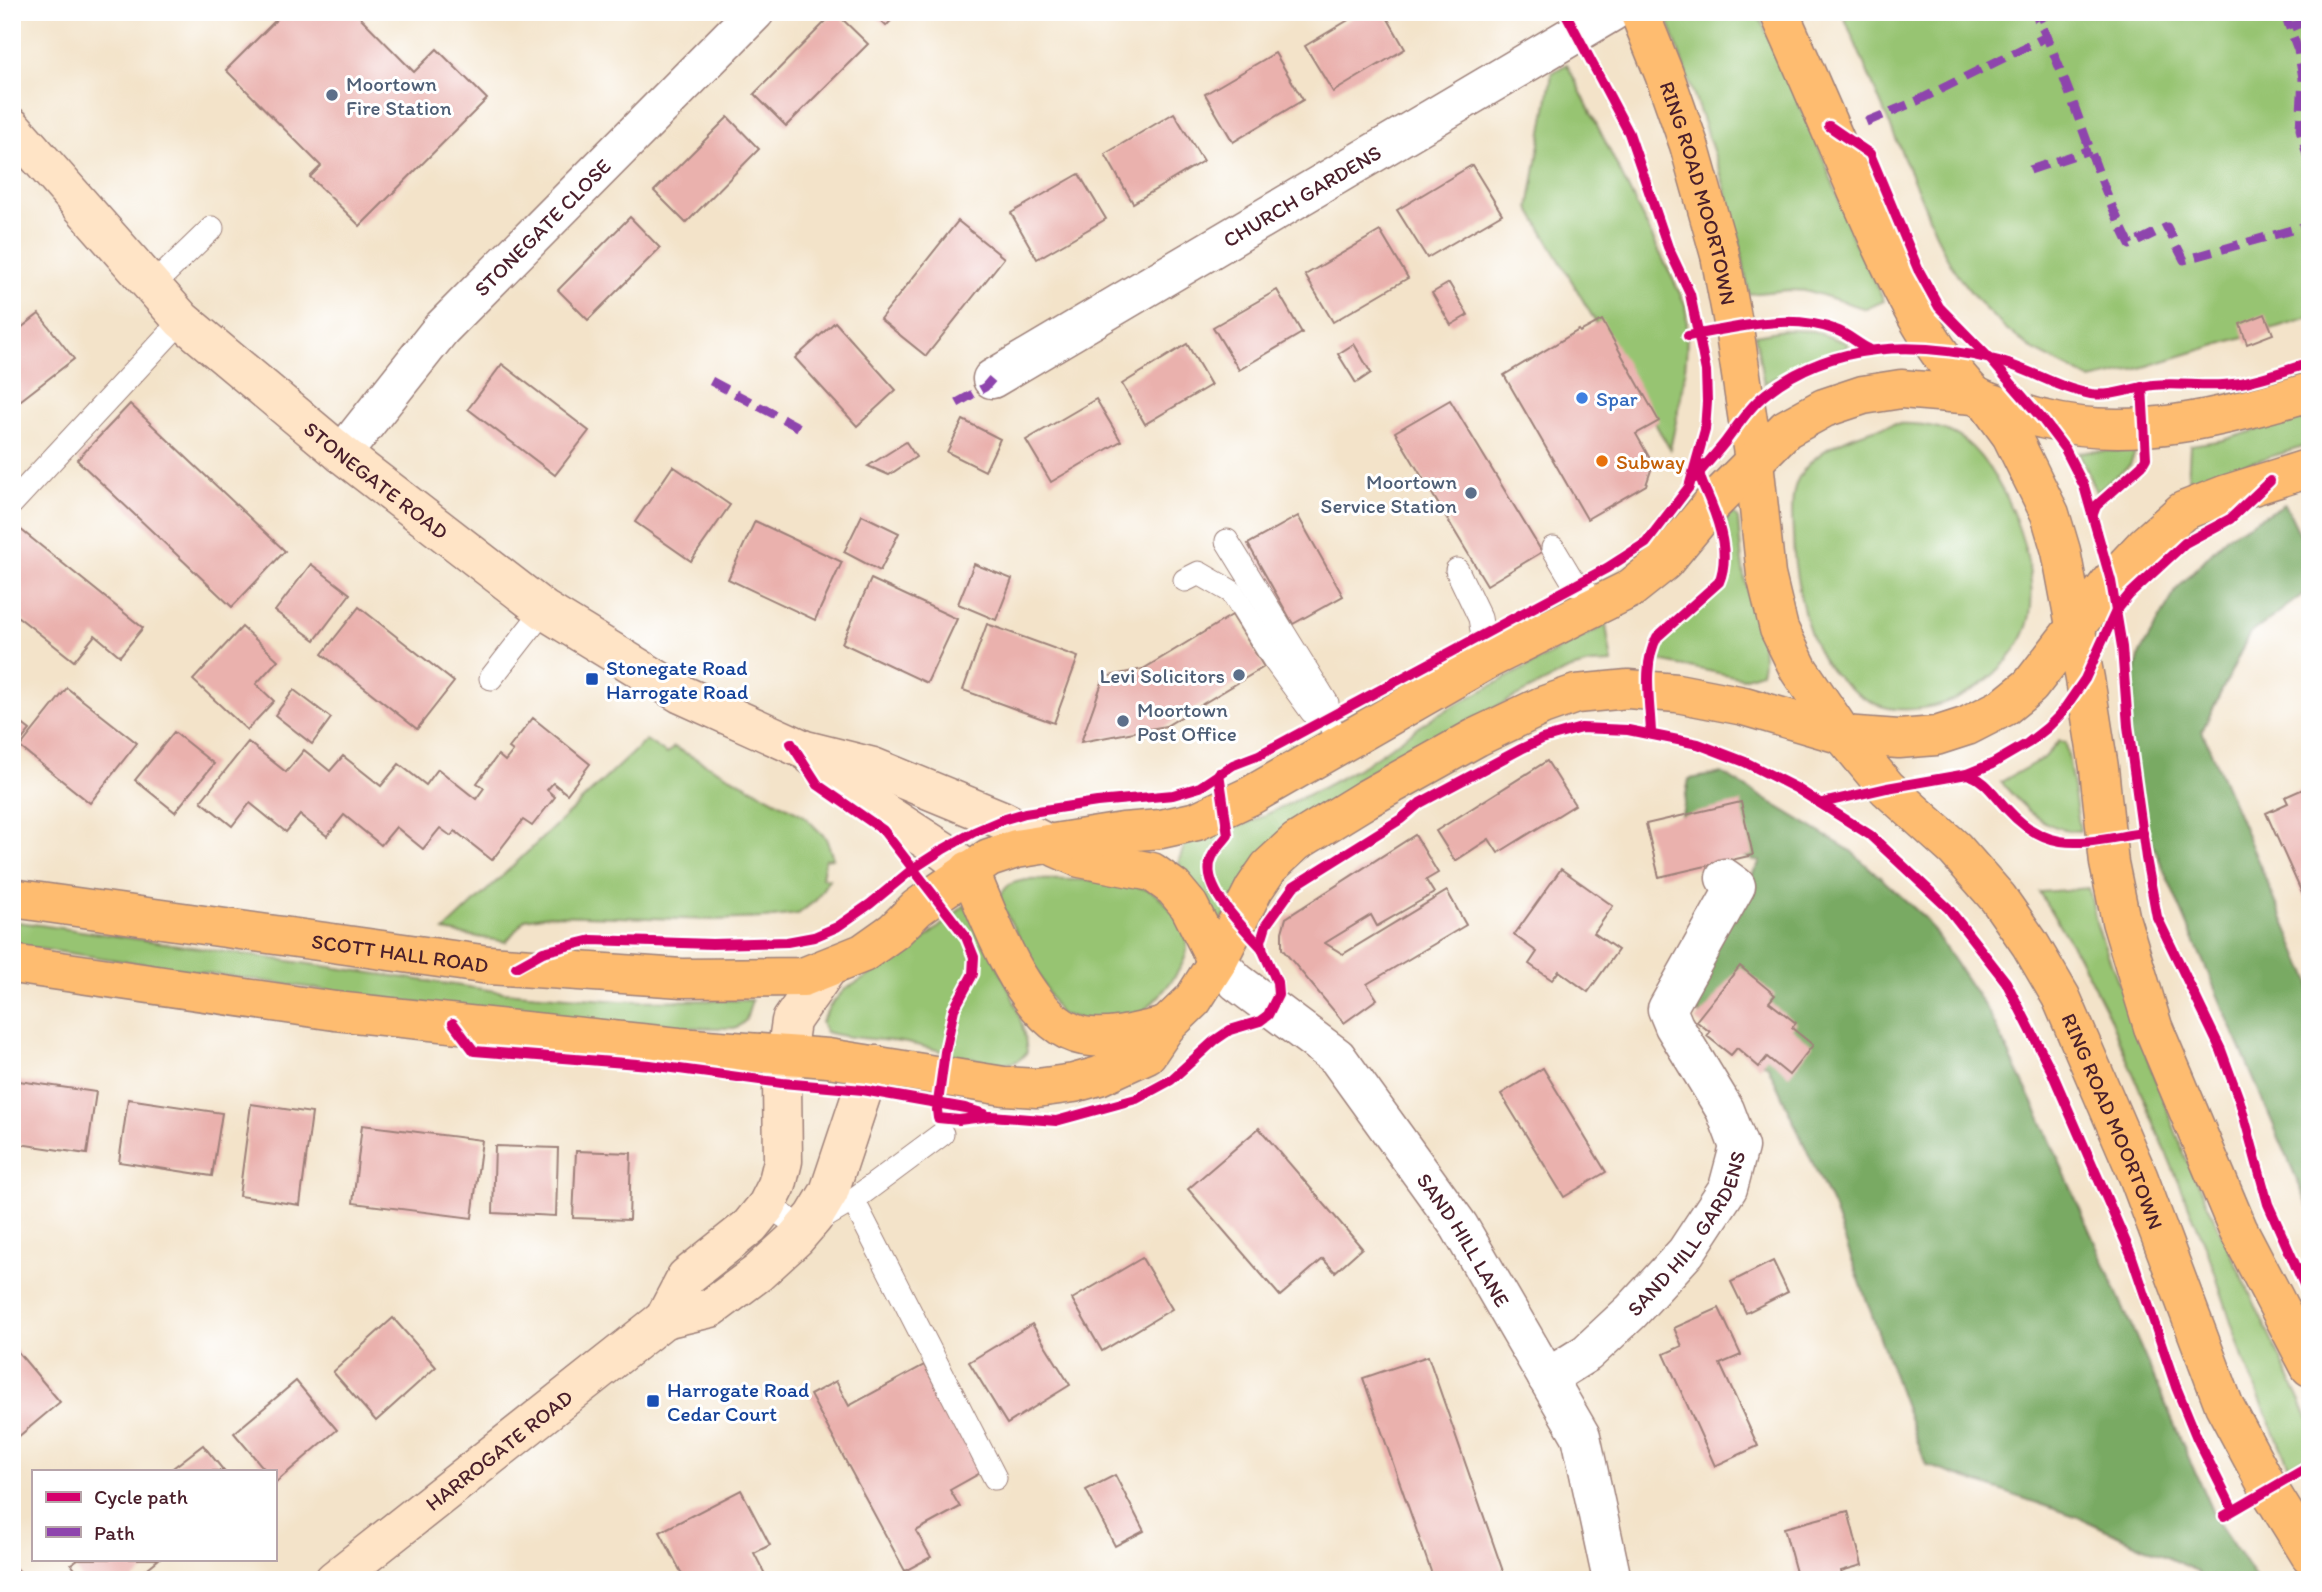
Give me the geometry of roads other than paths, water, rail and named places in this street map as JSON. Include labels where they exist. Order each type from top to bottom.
[{"type":"highway","name":"RING ROAD MOORTOWN","points":[[1639,12],[1689,145],[1720,255],[1754,461],[1766,575],[1779,629],[1799,670],[1843,735],[1886,788],[1955,849],[1998,898],[2061,997],[2138,1176],[2224,1405],[2269,1489],[2310,1555]]},
{"type":"highway","points":[[1779,12],[1886,258],[1908,300],[1936,349],[1957,377],[1980,398],[2011,435],[2050,514],[2060,551],[2093,729],[2112,874],[2121,921],[2153,1027],[2238,1229],[2310,1367]]},
{"type":"highway","points":[[1166,1026],[1090,1037],[1065,1031],[1045,1015],[1021,982],[969,870],[989,858],[1016,849],[1161,829],[1197,821],[1250,796],[1334,731],[1487,660],[1630,589],[1664,562],[1711,505],[1786,429],[1824,408],[1863,394],[1902,389],[1980,398],[2043,420],[2090,426],[2145,427],[2168,426],[2229,415],[2310,392]]},
{"type":"highway","points":[[12,964],[335,1011],[876,1065],[1004,1086],[1037,1088],[1074,1083],[1099,1076],[1147,1054],[1166,1026],[1193,1000],[1217,962],[1254,889],[1269,866],[1296,842],[1477,737],[1542,706],[1576,694],[1612,690],[1650,690],[1744,706],[1843,735],[1899,739],[1936,736],[1967,726],[2004,707],[2030,686],[2111,581],[2145,545],[2183,511],[2310,468]]},
{"type":"highway","points":[[1048,844],[1080,858],[1152,872],[1174,888],[1189,906],[1217,962]]},
{"type":"highway","name":"SCOTT HALL ROAD","points":[[12,898],[489,965],[682,978],[739,979],[803,976],[863,953],[894,931],[917,908],[969,870]]},
{"type":"main road","name":"STONEGATE ROAD","points":[[12,127],[181,320],[342,454],[544,610],[681,694],[806,750],[873,767],[1002,820],[1048,844]]},
{"type":"main road","name":"STONEGATE ROAD","points":[[806,750],[860,797],[942,849],[969,870]]},
{"type":"main road","name":"HARROGATE ROAD","points":[[334,1580],[664,1318],[686,1277],[750,1226],[767,1205],[777,1185],[783,1161],[782,1083],[791,1021],[828,968]]},
{"type":"main road","name":"HARROGATE ROAD","points":[[664,1318],[711,1308],[758,1273],[804,1229],[828,1192],[863,1090],[876,1065]]},
{"type":"street","name":"STONEGATE CLOSE","points":[[342,454],[440,329],[755,12]]},
{"type":"street","name":"CHURCH GARDENS","points":[[992,379],[1612,12]]},
{"type":"street","name":"SAND HILL GARDENS","points":[[1547,1378],[1587,1353],[1631,1312],[1686,1251],[1728,1188],[1739,1147],[1725,1110],[1674,1026],[1667,1009],[1736,886],[1725,878]]},
{"type":"street","name":"SAND HILL LANE","points":[[1217,962],[1237,982],[1337,1057],[1459,1226],[1581,1436],[1612,1580]]},
{"type":"lane","points":[[152,286],[212,228]]},
{"type":"lane","points":[[12,503],[181,320]]},
{"type":"lane","points":[[1227,541],[1327,704],[1334,731]]},
{"type":"lane","points":[[1553,548],[1571,578],[1600,604]]},
{"type":"lane","points":[[1457,570],[1480,618],[1487,660]]},
{"type":"lane","points":[[1185,580],[1199,573],[1232,592],[1304,702],[1334,731]]},
{"type":"lane","points":[[491,678],[544,610]]},
{"type":"lane","points":[[767,1205],[804,1229],[853,1200],[942,1134]]},
{"type":"lane","points":[[853,1200],[995,1478]]},
{"type":"place","name":"Moortown Fire Station","points":[[332,95]]},
{"type":"place","name":"Spar","points":[[1582,398]]},
{"type":"place","name":"Subway","points":[[1602,461]]},
{"type":"place","name":"Moortown Service Station","points":[[1471,493]]},
{"type":"place","name":"Levi Solicitors","points":[[1239,675]]},
{"type":"place","name":"Stonegate Road Harrogate Road","points":[[592,679]]},
{"type":"place","name":"Moortown Post Office","points":[[1123,721]]},
{"type":"place","name":"Harrogate Road Cedar Court","points":[[653,1401]]}]
